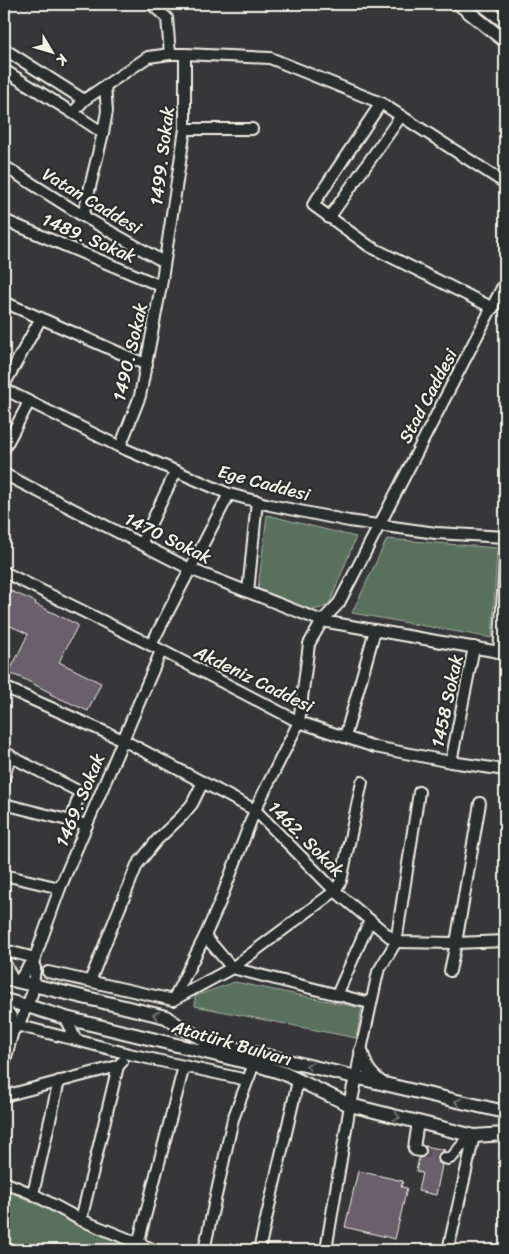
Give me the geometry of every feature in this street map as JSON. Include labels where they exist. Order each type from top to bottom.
[{"type":"main road","points":[[459,4],[505,41]]},
{"type":"main road","points":[[482,4],[505,22]]},
{"type":"main road","name":"Atatürk Bulvarı","points":[[12,980],[166,1017],[208,1042],[505,1112]]},
{"type":"main road","name":"Atatürk Bulvarı","points":[[4,1000],[66,1018],[254,1064],[283,1073],[350,1105],[472,1136],[505,1134]]},
{"type":"main road","points":[[361,1050],[366,1068],[382,1084]]},
{"type":"main road","points":[[350,1105],[356,1077]]},
{"type":"street","points":[[150,4],[167,18],[170,54]]},
{"type":"street","points":[[4,49],[84,100]]},
{"type":"street","points":[[74,113],[84,100],[148,57],[185,54],[270,58],[381,104],[505,183]]},
{"type":"street","name":"1499. Sokak","points":[[164,262],[185,129],[185,54]]},
{"type":"street","points":[[4,70],[104,133]]},
{"type":"street","points":[[83,216],[104,133],[107,112],[105,86]]},
{"type":"street","points":[[381,104],[312,205],[369,246],[493,308]]},
{"type":"street","points":[[329,218],[401,116]]},
{"type":"street","points":[[185,129],[252,129]]},
{"type":"street","name":"Vatan Caddesi","points":[[4,166],[83,216],[164,262]]},
{"type":"street","name":"1489. Sokak","points":[[4,220],[161,286]]},
{"type":"street","name":"1490. Sokak","points":[[120,447],[140,396],[164,262]]},
{"type":"street","name":"Stad Caddesi","points":[[322,621],[339,603],[505,282]]},
{"type":"street","points":[[4,302],[147,365]]},
{"type":"street","points":[[4,387],[41,318]]},
{"type":"street","name":"Ege Caddesi","points":[[4,387],[29,402],[120,447],[229,494],[349,522],[436,533],[505,537]]},
{"type":"street","points":[[4,449],[29,402]]},
{"type":"street","points":[[141,544],[176,472]]},
{"type":"street","name":"1470 Sokak","points":[[4,474],[190,569],[322,621],[502,653]]},
{"type":"street","points":[[151,645],[229,494]]},
{"type":"street","points":[[248,592],[257,501]]},
{"type":"street","points":[[502,653],[505,561]]},
{"type":"street","name":"Akdeniz Caddesi","points":[[4,572],[151,645],[299,722],[375,747],[451,762],[505,770]]},
{"type":"street","points":[[173,1000],[205,936],[255,810],[299,722],[309,644],[322,621]]},
{"type":"street","points":[[345,737],[375,630]]},
{"type":"street","name":"1458 Sokak","points":[[451,762],[474,647]]},
{"type":"street","name":"1469. Sokak","points":[[12,980],[34,960],[60,888],[161,651]]},
{"type":"street","name":"1462. Sokak","points":[[4,687],[123,740],[255,810],[335,891],[396,942]]},
{"type":"street","points":[[4,778],[7,754],[80,792],[70,821]]},
{"type":"street","points":[[90,981],[137,865],[157,840],[192,804],[203,782]]},
{"type":"street","points":[[48,972],[173,1000],[232,968],[335,891],[341,881],[362,782]]},
{"type":"street","points":[[356,1077],[378,972],[396,942],[419,792]]},
{"type":"street","points":[[450,970],[480,803]]},
{"type":"street","points":[[4,804],[87,825]]},
{"type":"street","points":[[4,875],[60,888]]},
{"type":"street","points":[[337,995],[370,920]]},
{"type":"street","points":[[205,936],[232,968],[370,1003]]},
{"type":"street","points":[[396,942],[505,941]]},
{"type":"street","points":[[4,949],[34,960]]},
{"type":"street","name":"1469. Sokak","points":[[4,1064],[12,1026],[27,1006],[32,994],[34,986],[34,960]]},
{"type":"street","points":[[4,961],[12,980]]},
{"type":"street","points":[[4,1006],[11,1016],[12,1026],[248,1080]]},
{"type":"street","points":[[66,1018],[76,1040]]},
{"type":"street","points":[[81,1220],[118,1066],[129,1054]]},
{"type":"street","points":[[204,1250],[233,1119],[254,1064]]},
{"type":"street","points":[[4,1096],[118,1066]]},
{"type":"street","points":[[138,1244],[184,1066]]},
{"type":"street","points":[[33,1194],[59,1081]]},
{"type":"street","points":[[259,1250],[298,1081]]},
{"type":"street","points":[[328,1250],[350,1105]]},
{"type":"street","points":[[418,1122],[414,1148],[420,1152]]},
{"type":"street","points":[[444,1158],[452,1157],[472,1136]]},
{"type":"street","points":[[448,1250],[472,1136]]},
{"type":"street","points":[[4,1182],[33,1194],[81,1220],[155,1250]]},
{"type":"green space","points":[[267,515],[356,537],[329,605],[307,610],[258,589]]},
{"type":"green space","points":[[387,539],[497,548],[492,638],[352,613]]},
{"type":"green space","points":[[235,982],[362,1008],[356,1038],[195,1006],[195,996]]},
{"type":"green space","points":[[4,1190],[147,1250],[4,1250]]},
{"type":"building","points":[[4,588],[36,602],[35,604],[78,625],[59,662],[101,683],[88,711],[9,673],[28,634],[4,623]]},
{"type":"building","points":[[425,1146],[445,1150],[439,1153],[437,1157],[442,1165],[436,1195],[418,1191],[422,1173],[416,1171],[419,1158],[427,1153]]},
{"type":"building","points":[[358,1171],[403,1181],[401,1187],[407,1188],[395,1239],[345,1227]]},
{"type":"tunnel","points":[[420,1151],[444,1158]]}]
